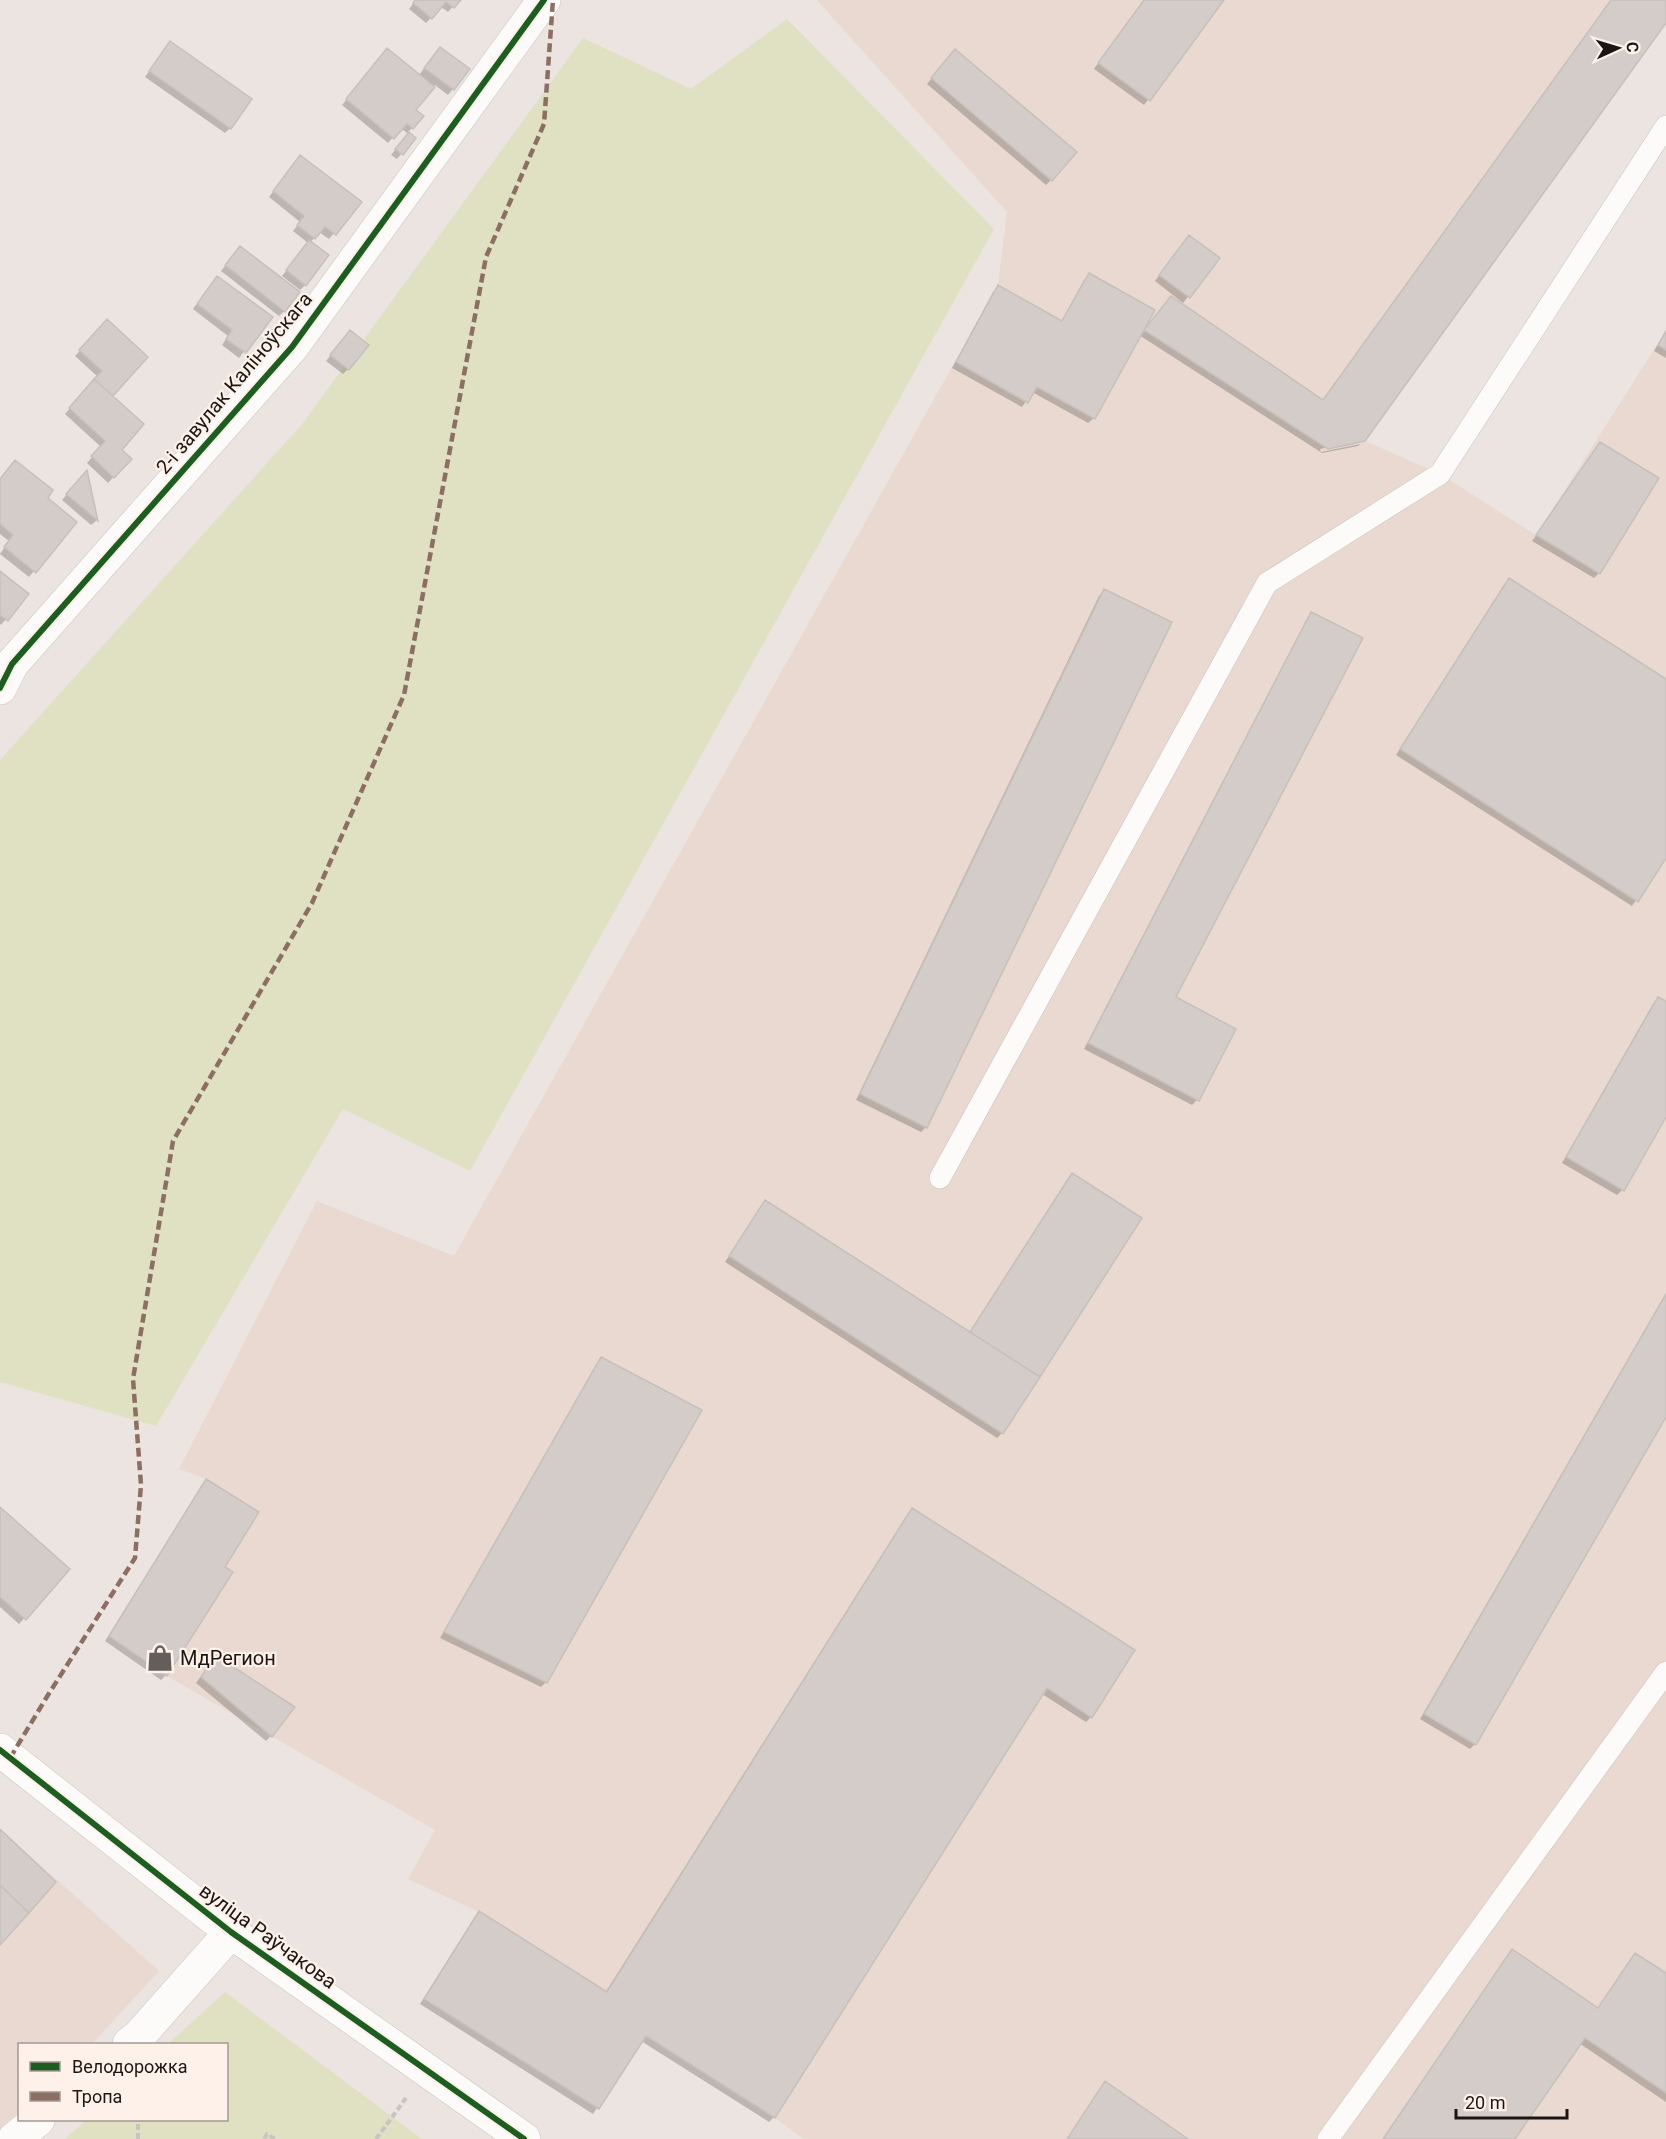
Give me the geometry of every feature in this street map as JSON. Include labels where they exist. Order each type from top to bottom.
[{"type":"street","name":"2-і завулак Каліноўскага","points":[[0,688],[12,664],[292,347],[544,0]]},
{"type":"street","name":"вуліца Раўчакова","points":[[0,1750],[231,1932],[524,2139]]},
{"type":"street","points":[[130,2043],[231,1932]]},
{"type":"street","points":[[14,2139],[37,2121]]},
{"type":"lane","points":[[940,1178],[1267,583],[1440,474],[1666,126]]},
{"type":"lane","points":[[1328,2139],[1666,1672]]},
{"type":"path","points":[[376,2139],[426,2070]]},
{"type":"path","points":[[138,2121],[138,2139]]},
{"type":"path","points":[[264,2139],[267,2134],[275,2139]]},
{"type":"shaded area","points":[[817,0],[1666,0],[1666,23],[1365,441],[1440,474],[1536,535],[1666,331],[1666,2139],[804,2139],[646,2036],[599,2109],[424,1999],[479,1912],[408,1879],[435,1830],[167,1676],[109,1636],[206,1479],[179,1469],[317,1201],[454,1256],[998,285],[1007,212]]},
{"type":"shaded area","points":[[0,1829],[159,1971],[93,2043],[18,2043],[18,2113],[0,2129]]},
{"type":"green space","points":[[787,19],[994,229],[470,1171],[343,1109],[156,1426],[0,1382],[0,760],[303,423],[583,38],[691,89]]},
{"type":"green space","points":[[225,1992],[422,2139],[65,2139],[85,2121],[228,2121],[228,2043],[169,2043]]},
{"type":"building","points":[[415,0],[461,0],[454,8],[446,2],[432,19],[413,3]]},
{"type":"building","points":[[1144,0],[1224,0],[1150,101],[1098,63]]},
{"type":"building","points":[[1611,0],[1666,0],[1666,23],[1365,441],[1328,449],[1144,330],[1171,296],[1323,400]]},
{"type":"building","points":[[170,41],[252,99],[231,129],[149,71]]},
{"type":"building","points":[[440,47],[470,69],[454,90],[424,68]]},
{"type":"building","points":[[387,48],[435,87],[416,110],[424,116],[413,129],[407,124],[394,139],[346,99]]},
{"type":"building","points":[[955,49],[1077,152],[1052,181],[931,78]]},
{"type":"building","points":[[409,132],[416,138],[403,155],[395,149]]},
{"type":"building","points":[[300,155],[362,202],[336,235],[325,227],[315,239],[297,225],[304,216],[273,191]]},
{"type":"building","points":[[1189,235],[1220,258],[1190,298],[1159,275]]},
{"type":"building","points":[[309,240],[329,255],[306,286],[286,270]]},
{"type":"building","points":[[240,246],[300,292],[285,312],[225,265]]},
{"type":"building","points":[[1089,273],[1155,310],[1095,419],[1037,387],[1028,403],[956,362],[998,285],[1062,321]]},
{"type":"building","points":[[217,276],[273,317],[246,353],[226,339],[232,330],[197,304]]},
{"type":"building","points":[[107,319],[148,357],[113,396],[94,379],[102,371],[79,350]]},
{"type":"building","points":[[350,330],[369,345],[349,370],[330,355]]},
{"type":"building","points":[[1666,331],[1666,350],[1658,345]]},
{"type":"building","points":[[94,379],[144,424],[122,450],[132,459],[114,478],[91,456],[105,441],[69,408]]},
{"type":"building","points":[[1600,442],[1659,478],[1600,574],[1536,535]]},
{"type":"building","points":[[15,460],[53,490],[48,498],[77,522],[36,573],[4,547],[13,535],[0,524],[0,479]]},
{"type":"building","points":[[87,470],[98,521],[66,494]]},
{"type":"building","points":[[0,571],[29,594],[8,621],[0,615]]},
{"type":"building","points":[[1509,578],[1666,679],[1666,858],[1638,902],[1400,749]]},
{"type":"building","points":[[1104,589],[1172,622],[927,1128],[860,1094]]},
{"type":"building","points":[[1311,612],[1363,638],[1176,997],[1236,1029],[1199,1101],[1088,1043]]},
{"type":"building","points":[[1658,997],[1666,1001],[1666,1117],[1624,1191],[1566,1157]]},
{"type":"building","points":[[1072,1173],[1142,1218],[1040,1377],[970,1332]]},
{"type":"building","points":[[765,1200],[1040,1377],[1003,1434],[729,1256]]},
{"type":"building","points":[[1666,1294],[1666,1417],[1476,1745],[1424,1714]]},
{"type":"building","points":[[601,1357],[702,1410],[547,1683],[444,1632]]},
{"type":"building","points":[[206,1479],[259,1512],[225,1567],[233,1572],[167,1676],[109,1636]]},
{"type":"building","points":[[0,1507],[70,1569],[26,1620],[0,1597]]},
{"type":"building","points":[[912,1508],[1135,1650],[1092,1718],[1047,1688],[775,2118],[646,2036],[599,2109],[424,1999],[479,1911],[607,1992]]},
{"type":"building","points":[[215,1655],[295,1707],[272,1737],[201,1677]]},
{"type":"building","points":[[0,1829],[56,1882],[29,1913],[0,1885]]},
{"type":"building","points":[[0,1885],[29,1913],[0,1945]]},
{"type":"building","points":[[1512,1949],[1598,2008],[1635,1953],[1666,1973],[1666,2093],[1585,2038],[1515,2139],[1383,2139]]},
{"type":"building","points":[[1105,2081],[1188,2139],[1067,2139]]},
{"type":"marked path","points":[[10,1758],[135,1558],[141,1485],[133,1379],[173,1141],[312,903],[404,695],[486,257],[544,124],[553,0]]},
{"type":"cycle path","points":[[0,688],[12,664],[292,347],[544,0]]},
{"type":"cycle path","points":[[0,1750],[231,1932],[524,2139]]},
{"type":"place","name":"МдРегион","points":[[160,1658]]}]
